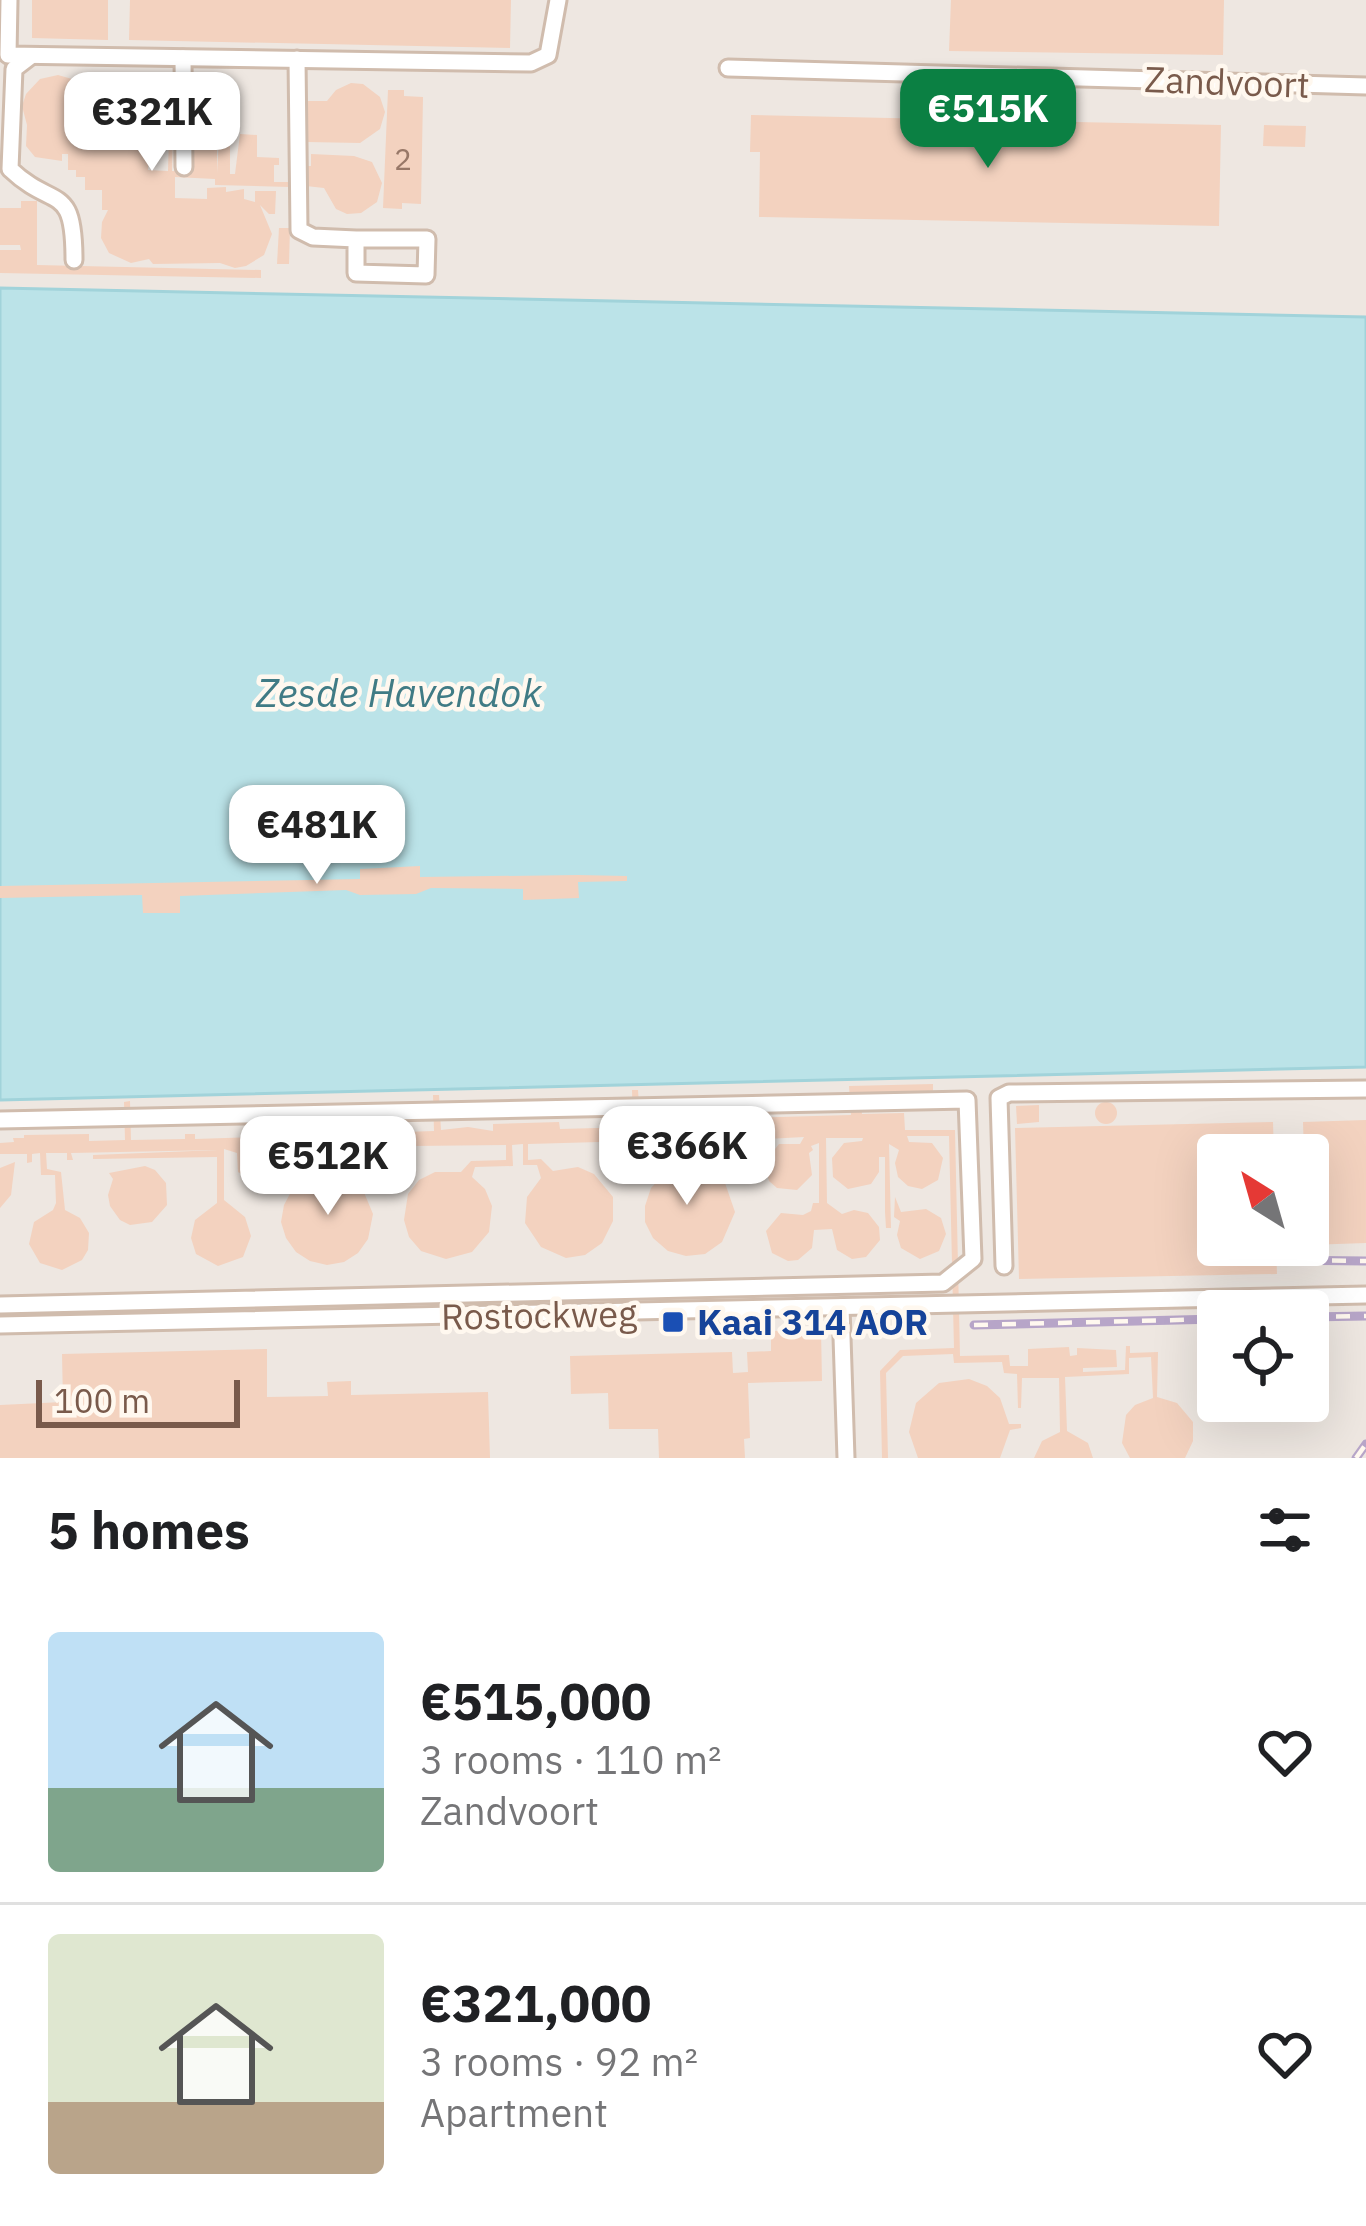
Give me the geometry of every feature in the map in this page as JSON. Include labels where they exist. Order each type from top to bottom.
[{"type":"street","points":[[9,0],[8,56],[540,61],[552,44],[558,0]]},
{"type":"street","points":[[32,56],[14,69],[10,169],[65,204],[72,216],[74,260]]},
{"type":"street","points":[[184,58],[184,167]]},
{"type":"street","points":[[297,59],[299,230],[313,237],[427,239],[426,275],[356,273],[356,238]]},
{"type":"street","name":"Zandvoort","points":[[728,68],[1366,86]]},
{"type":"street","points":[[1004,1265],[999,1098],[1009,1093],[1366,1090]]},
{"type":"street","points":[[0,1120],[967,1100],[973,1259],[944,1283],[0,1305]]},
{"type":"street","name":"Rostockweg","points":[[0,1325],[1366,1295]]},
{"type":"street","points":[[841,1307],[846,1458]]},
{"type":"shaded area","points":[[0,0],[1366,0],[1366,317],[0,288]]},
{"type":"shaded area","points":[[1366,1067],[1366,1458],[0,1458],[0,1100]]},
{"type":"water","name":"Zesde Havendok","points":[[0,288],[1366,317],[1366,1067],[0,1100]]},
{"type":"building","points":[[32,0],[108,0],[108,40],[32,38]]},
{"type":"building","points":[[130,0],[511,0],[510,48],[129,40]]},
{"type":"building","points":[[951,0],[1224,0],[1223,55],[949,51]]},
{"type":"building","points":[[58,75],[72,79],[88,100],[92,100],[93,82],[102,82],[103,101],[125,78],[158,85],[169,107],[164,148],[149,160],[148,170],[168,171],[170,101],[174,101],[172,171],[191,172],[191,138],[217,139],[217,173],[219,139],[230,139],[230,174],[235,174],[240,134],[257,135],[257,157],[279,158],[274,182],[289,182],[289,187],[215,185],[215,179],[175,177],[175,198],[207,199],[207,188],[226,187],[226,192],[244,189],[244,199],[255,202],[255,191],[276,191],[275,214],[260,205],[272,234],[264,255],[235,268],[220,263],[153,264],[149,259],[131,263],[109,253],[101,238],[108,210],[102,210],[102,190],[85,190],[85,177],[68,170],[68,154],[62,154],[62,161],[35,157],[26,146],[22,106],[26,94],[40,79]]},
{"type":"building","points":[[192,77],[218,77],[217,134],[191,133]]},
{"type":"building","points":[[351,83],[363,84],[380,97],[385,112],[380,129],[360,143],[307,142],[307,101],[327,101]]},
{"type":"building","points":[[388,90],[423,97],[421,204],[402,203],[402,209],[383,208]]},
{"type":"building","points":[[751,115],[1221,125],[1219,226],[759,217],[760,152],[750,152]]},
{"type":"building","points":[[1264,125],[1306,126],[1305,147],[1263,146]]},
{"type":"building","points":[[311,154],[354,156],[372,162],[382,183],[377,202],[361,213],[336,209],[324,188],[306,186]]},
{"type":"building","points":[[21,201],[37,201],[37,265],[261,270],[261,278],[0,273],[0,250],[21,250],[20,245],[0,245],[0,208],[21,208]]},
{"type":"building","points":[[279,228],[290,228],[289,264],[277,264]]},
{"type":"building","points":[[420,866],[420,877],[578,875],[627,876],[627,881],[578,882],[579,898],[523,900],[523,889],[180,896],[180,913],[143,913],[142,895],[0,898],[0,886],[360,879],[360,869]]},
{"type":"building","points":[[933,1084],[933,1091],[860,1094],[862,1114],[904,1113],[905,1130],[955,1130],[960,1356],[1009,1355],[1010,1366],[1028,1366],[1028,1349],[1069,1347],[1070,1356],[1077,1355],[1077,1348],[1116,1350],[1117,1367],[1083,1368],[1083,1372],[1125,1370],[1126,1346],[1130,1353],[1158,1352],[1157,1397],[1177,1403],[1193,1422],[1193,1441],[1185,1458],[1130,1458],[1122,1443],[1126,1415],[1135,1405],[1153,1398],[1151,1357],[1129,1358],[1129,1374],[1065,1377],[1067,1431],[1088,1443],[1093,1458],[1034,1458],[1042,1441],[1060,1432],[1059,1378],[1022,1378],[1018,1408],[1017,1374],[1004,1373],[1002,1362],[954,1363],[953,1354],[903,1356],[886,1373],[888,1458],[882,1458],[880,1371],[900,1350],[954,1348],[949,1136],[907,1136],[909,1142],[932,1143],[943,1158],[938,1180],[922,1189],[898,1177],[899,1150],[889,1144],[891,1228],[886,1228],[885,1157],[879,1157],[879,1172],[871,1184],[848,1189],[833,1177],[832,1158],[844,1143],[863,1138],[826,1138],[827,1203],[842,1214],[868,1213],[879,1227],[880,1240],[866,1257],[852,1259],[837,1250],[832,1229],[814,1230],[812,1248],[798,1260],[788,1261],[772,1253],[766,1231],[781,1213],[803,1215],[819,1203],[819,1143],[809,1153],[812,1175],[797,1190],[777,1188],[769,1181],[764,1163],[779,1144],[800,1144],[804,1137],[747,1140],[747,1161],[707,1162],[706,1139],[528,1144],[528,1160],[541,1159],[553,1171],[578,1167],[594,1174],[613,1197],[613,1221],[602,1243],[585,1255],[566,1258],[541,1247],[525,1223],[527,1197],[541,1178],[537,1165],[523,1165],[523,1144],[512,1145],[513,1166],[475,1167],[472,1177],[485,1189],[492,1206],[489,1232],[472,1252],[446,1259],[421,1251],[409,1237],[404,1220],[408,1194],[419,1180],[435,1172],[461,1172],[471,1161],[506,1160],[506,1145],[319,1147],[319,1169],[284,1168],[282,1148],[240,1149],[258,1153],[265,1162],[263,1175],[251,1180],[238,1172],[237,1153],[224,1149],[224,1200],[245,1217],[251,1236],[243,1257],[218,1266],[196,1254],[191,1238],[195,1220],[217,1203],[217,1157],[93,1159],[93,1155],[218,1150],[71,1153],[73,1160],[67,1160],[67,1153],[46,1153],[47,1169],[61,1172],[65,1210],[80,1218],[89,1233],[82,1260],[62,1270],[40,1263],[29,1244],[34,1222],[56,1203],[55,1175],[41,1175],[40,1153],[32,1154],[32,1162],[27,1163],[27,1154],[0,1154],[0,1143],[24,1135],[89,1134],[89,1141],[125,1140],[124,1102],[130,1101],[131,1140],[185,1139],[185,1134],[195,1134],[195,1139],[434,1131],[433,1095],[439,1095],[441,1130],[493,1131],[493,1124],[559,1122],[560,1129],[633,1127],[632,1090],[638,1090],[640,1121],[851,1115],[849,1086]]},
{"type":"building","points":[[1106,1102],[1117,1113],[1106,1124],[1095,1113]]},
{"type":"building","points":[[1039,1105],[1039,1122],[1017,1124],[1016,1106]]},
{"type":"building","points":[[1366,1120],[1366,1243],[1329,1244],[1329,1134],[1303,1134],[1303,1122]]},
{"type":"building","points":[[1273,1122],[1273,1134],[1197,1134],[1197,1266],[1277,1266],[1277,1274],[1019,1279],[1015,1128]]},
{"type":"building","points":[[628,1145],[663,1145],[666,1164],[675,1169],[698,1166],[725,1183],[735,1212],[722,1242],[705,1254],[686,1256],[668,1251],[653,1238],[645,1222],[645,1206],[651,1188],[662,1176],[658,1150],[628,1151]]},
{"type":"building","points":[[353,1154],[350,1179],[363,1190],[373,1214],[368,1239],[344,1262],[310,1261],[286,1238],[281,1222],[284,1205],[305,1179],[339,1175]]},
{"type":"building","points":[[15,1162],[11,1195],[0,1208],[0,1168]]},
{"type":"building","points":[[145,1166],[166,1183],[167,1205],[152,1222],[130,1225],[110,1206],[113,1179],[109,1173]]},
{"type":"building","points":[[895,1197],[901,1212],[926,1209],[941,1218],[946,1234],[939,1251],[920,1259],[901,1248]]},
{"type":"building","points":[[821,1330],[822,1381],[748,1383],[750,1438],[744,1439],[745,1458],[659,1458],[658,1429],[609,1429],[608,1393],[571,1394],[570,1356],[732,1352],[733,1373],[748,1372],[747,1352],[771,1351],[771,1331]]},
{"type":"building","points":[[267,1349],[267,1397],[328,1396],[327,1382],[351,1381],[351,1395],[488,1392],[490,1458],[0,1458],[0,1405],[63,1402],[62,1354]]},
{"type":"building","points":[[969,1379],[1000,1398],[1009,1424],[1021,1424],[1021,1428],[1010,1430],[1000,1458],[918,1458],[909,1432],[916,1403],[939,1383]]},
{"type":"railway","points":[[1329,1261],[1366,1261]]},
{"type":"railway","points":[[1329,1317],[1366,1316]]},
{"type":"railway","points":[[974,1325],[1197,1320]]},
{"type":"railway","points":[[1356,1458],[1366,1444]]},
{"type":"place","name":"Kaai 314 AOR","points":[[673,1322]]}]
